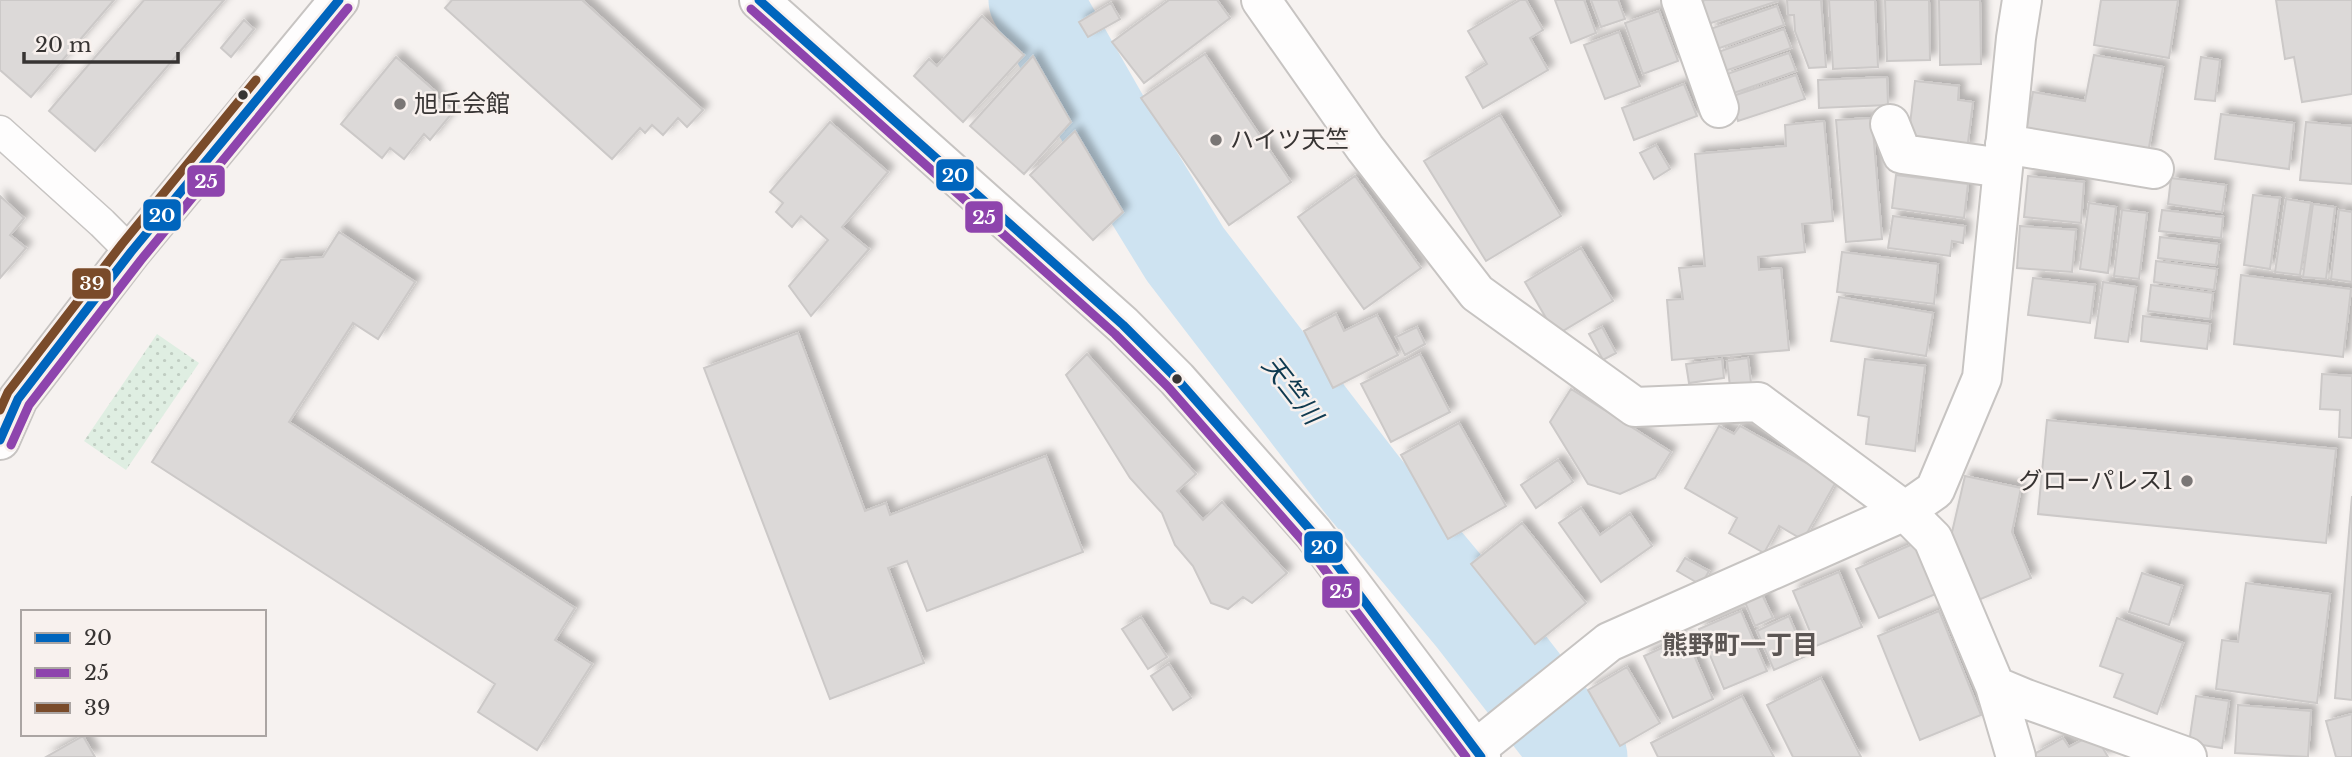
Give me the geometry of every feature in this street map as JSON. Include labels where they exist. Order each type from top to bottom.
[{"type":"street","points":[[0,440],[18,399],[131,253],[339,0]]},
{"type":"street","points":[[759,0],[1124,325],[1177,379],[1313,533],[1478,753],[1507,725],[1609,642],[1905,510],[1935,490],[1982,378],[2022,0]]},
{"type":"street","points":[[1261,0],[1365,148],[1477,293],[1635,407],[1758,402],[1905,510],[1933,539],[1995,686],[2016,757]]},
{"type":"street","points":[[1681,0],[1719,108]]},
{"type":"street","points":[[1889,124],[1902,154],[2004,156],[2154,169]]},
{"type":"street","points":[[1995,686],[2176,755]]},
{"type":"lane","points":[[0,131],[102,223],[131,253]]},
{"type":"green space","points":[[157,334],[199,363],[126,470],[84,441]]},
{"type":"building","points":[[0,0],[114,0],[31,97],[0,70]]},
{"type":"building","points":[[144,0],[224,0],[95,151],[49,111]]},
{"type":"building","points":[[452,0],[582,0],[703,110],[687,127],[678,118],[663,135],[652,125],[645,133],[640,128],[612,159],[445,8]]},
{"type":"building","points":[[1169,0],[1217,0],[1230,18],[1144,83],[1112,42]]},
{"type":"building","points":[[1520,0],[1526,0],[1543,30],[1530,38],[1548,70],[1483,108],[1466,77],[1487,64],[1468,31]]},
{"type":"building","points":[[1555,0],[1584,0],[1596,33],[1571,43]]},
{"type":"building","points":[[1591,0],[1618,0],[1625,19],[1601,27]]},
{"type":"building","points":[[1787,0],[1821,0],[1826,67],[1809,68],[1795,31],[1794,15],[1788,15]]},
{"type":"building","points":[[1829,0],[1875,0],[1878,67],[1833,69]]},
{"type":"building","points":[[1885,0],[1929,0],[1930,60],[1887,61]]},
{"type":"building","points":[[1939,0],[1980,0],[1981,64],[1940,65]]},
{"type":"building","points":[[2101,0],[2178,0],[2169,58],[2094,45]]},
{"type":"building","points":[[2276,0],[2352,0],[2352,94],[2302,102],[2294,57],[2285,59]]},
{"type":"building","points":[[1778,1],[1708,24],[1700,2]]},
{"type":"building","points":[[1111,3],[1120,19],[1088,37],[1079,22]]},
{"type":"building","points":[[1777,6],[1784,25],[1717,49],[1710,29]]},
{"type":"building","points":[[1659,11],[1678,61],[1643,74],[1625,23]]},
{"type":"building","points":[[982,16],[1024,55],[963,122],[914,76],[929,59],[937,66]]},
{"type":"building","points":[[244,20],[254,29],[231,57],[221,48]]},
{"type":"building","points":[[1784,29],[1791,48],[1725,71],[1718,52]]},
{"type":"building","points":[[1619,32],[1640,86],[1605,99],[1584,45]]},
{"type":"building","points":[[1789,53],[1796,71],[1731,94],[1724,75]]},
{"type":"building","name":"ハイツ天竺","points":[[1205,54],[1291,182],[1229,225],[1141,98]]},
{"type":"building","points":[[2094,55],[2163,67],[2148,153],[2026,131],[2033,92],[2085,101]]},
{"type":"building","points":[[1033,56],[1071,122],[1024,174],[970,126]]},
{"type":"building","name":"旭丘会館","points":[[396,57],[436,92],[433,96],[453,112],[430,140],[424,134],[404,159],[390,148],[382,158],[341,124]]},
{"type":"building","points":[[2201,57],[2220,60],[2215,101],[2195,99]]},
{"type":"building","points":[[1796,75],[1805,99],[1738,121],[1730,97]]},
{"type":"building","points":[[1887,77],[1888,105],[1819,108],[1818,80]]},
{"type":"building","points":[[1915,81],[1959,86],[1958,100],[1973,102],[1967,150],[1908,142]]},
{"type":"building","points":[[1684,84],[1697,116],[1634,140],[1622,108]]},
{"type":"building","points":[[2221,114],[2294,123],[2289,169],[2215,159]]},
{"type":"building","points":[[1500,115],[1561,216],[1486,261],[1424,161]]},
{"type":"building","points":[[1872,118],[1882,239],[1846,242],[1836,120]]},
{"type":"building","points":[[1824,121],[1833,221],[1802,224],[1805,252],[1758,257],[1759,270],[1781,268],[1789,350],[1672,360],[1667,300],[1683,299],[1679,268],[1705,266],[1695,154],[1786,146],[1785,125]]},
{"type":"building","points":[[830,122],[888,172],[842,227],[869,249],[811,316],[789,286],[828,240],[801,216],[792,227],[776,212],[783,203],[770,192]]},
{"type":"building","points":[[2306,122],[2352,126],[2352,184],[2300,180]]},
{"type":"building","points":[[1075,131],[1123,212],[1093,240],[1030,175]]},
{"type":"building","points":[[1656,145],[1670,169],[1654,179],[1640,153]]},
{"type":"building","points":[[1896,175],[1968,184],[1964,218],[1892,208]]},
{"type":"building","points":[[1355,176],[1421,268],[1364,309],[1298,217]]},
{"type":"building","points":[[2028,176],[2084,182],[2081,223],[2024,217]]},
{"type":"building","points":[[2171,178],[2226,185],[2222,212],[2168,204]]},
{"type":"building","points":[[2253,195],[2280,198],[2270,269],[2244,265]]},
{"type":"building","points":[[0,196],[24,218],[10,235],[26,248],[0,278]]},
{"type":"building","points":[[2286,199],[2311,203],[2300,275],[2275,272]]},
{"type":"building","points":[[2089,203],[2116,207],[2108,273],[2080,269]]},
{"type":"building","points":[[2313,204],[2335,207],[2326,279],[2303,277]]},
{"type":"building","points":[[2122,210],[2147,213],[2139,279],[2114,276]]},
{"type":"building","points":[[2162,210],[2223,217],[2221,238],[2159,231]]},
{"type":"building","points":[[2339,210],[2352,212],[2352,282],[2331,279]]},
{"type":"building","points":[[1893,216],[1965,226],[1963,243],[1952,241],[1950,256],[1888,248]]},
{"type":"building","points":[[2020,226],[2076,230],[2072,272],[2017,268]]},
{"type":"building","points":[[339,232],[415,282],[378,339],[353,323],[289,422],[575,608],[555,640],[592,664],[537,750],[478,712],[495,684],[152,462],[281,260],[323,257]]},
{"type":"building","points":[[2160,237],[2219,244],[2216,265],[2158,258]]},
{"type":"building","points":[[1581,248],[1613,301],[1556,335],[1525,282]]},
{"type":"building","points":[[1842,252],[1938,264],[1934,304],[1837,292]]},
{"type":"building","points":[[2156,261],[2217,269],[2214,290],[2154,282]]},
{"type":"building","points":[[2241,275],[2351,289],[2343,357],[2234,344]]},
{"type":"building","points":[[2033,278],[2095,285],[2090,323],[2028,315]]},
{"type":"building","points":[[2103,282],[2136,287],[2128,342],[2095,338]]},
{"type":"building","points":[[2151,285],[2213,293],[2210,319],[2148,311]]},
{"type":"building","points":[[1839,297],[1933,313],[1926,356],[1831,341]]},
{"type":"building","points":[[1336,314],[1344,331],[1377,315],[1398,355],[1333,388],[1304,331]]},
{"type":"building","points":[[2143,316],[2210,324],[2207,349],[2141,341]]},
{"type":"building","points":[[1417,327],[1425,344],[1405,355],[1396,337]]},
{"type":"building","points":[[1602,327],[1616,353],[1603,360],[1589,334]]},
{"type":"building","points":[[798,333],[865,511],[886,503],[890,515],[1046,456],[1083,552],[927,611],[907,561],[888,568],[924,663],[830,699],[704,368]]},
{"type":"building","points":[[1087,354],[1196,474],[1177,491],[1203,520],[1222,502],[1287,573],[1252,603],[1243,597],[1228,609],[1211,603],[1193,566],[1175,545],[1162,513],[1130,478],[1066,375]]},
{"type":"building","points":[[1420,354],[1450,412],[1391,442],[1361,384]]},
{"type":"building","points":[[1748,358],[1751,383],[1730,386],[1727,361]]},
{"type":"building","points":[[1722,359],[1724,378],[1689,383],[1686,364]]},
{"type":"building","points":[[1865,359],[1925,366],[1915,451],[1866,444],[1869,417],[1858,415]]},
{"type":"building","points":[[2322,374],[2352,376],[2352,438],[2339,437],[2340,410],[2320,409]]},
{"type":"building","points":[[1571,389],[1671,452],[1655,478],[1620,494],[1588,484],[1550,422]]},
{"type":"building","name":"グローパレス1","points":[[2047,420],[2336,449],[2326,543],[2038,514]]},
{"type":"building","points":[[1459,423],[1506,506],[1448,539],[1401,455]]},
{"type":"building","points":[[1719,426],[1734,434],[1740,426],[1837,480],[1803,540],[1779,526],[1764,553],[1729,533],[1737,518],[1685,488]]},
{"type":"building","points":[[1558,460],[1573,482],[1536,508],[1521,485]]},
{"type":"building","points":[[1965,476],[2021,488],[2012,532],[2031,578],[1976,601],[1950,541]]},
{"type":"building","points":[[2352,496],[2352,700],[2335,698]]},
{"type":"building","points":[[1581,508],[1600,535],[1630,514],[1652,546],[1601,582],[1559,523]]},
{"type":"building","points":[[1522,523],[1586,603],[1535,644],[1471,564]]},
{"type":"building","points":[[1915,543],[1938,593],[1879,618],[1856,569]]},
{"type":"building","points":[[1685,558],[1709,571],[1701,585],[1677,571]]},
{"type":"building","points":[[1839,572],[1862,627],[1816,646],[1793,591]]},
{"type":"building","points":[[2142,573],[2182,586],[2169,625],[2129,612]]},
{"type":"building","points":[[2246,583],[2330,594],[2317,703],[2216,689],[2222,640],[2238,642]]},
{"type":"building","points":[[1759,588],[1773,618],[1755,626],[1742,595]]},
{"type":"building","points":[[1741,611],[1767,671],[1724,689],[1699,629]]},
{"type":"building","points":[[1939,611],[1981,715],[1920,740],[1878,636]]},
{"type":"building","points":[[1789,616],[1806,656],[1774,670],[1757,631]]},
{"type":"building","points":[[1141,617],[1167,657],[1148,669],[1122,629]]},
{"type":"building","points":[[2117,618],[2183,643],[2157,714],[2114,697],[2123,674],[2100,666]]},
{"type":"building","points":[[1686,637],[1713,699],[1673,718],[1644,656]]},
{"type":"building","points":[[1169,664],[1191,698],[1173,710],[1151,676]]},
{"type":"building","points":[[1627,667],[1660,723],[1620,746],[1588,690]]},
{"type":"building","points":[[1821,678],[1861,757],[1793,757],[1767,705]]},
{"type":"building","points":[[1742,696],[1774,757],[1658,757],[1651,743]]},
{"type":"building","points":[[2196,696],[2229,701],[2222,748],[2189,743]]},
{"type":"building","points":[[2238,705],[2311,711],[2308,757],[2235,753]]},
{"type":"building","points":[[2352,714],[2352,757],[2336,757],[2326,721]]},
{"type":"building","points":[[83,736],[95,757],[46,757]]},
{"type":"building","points":[[2063,738],[2069,747],[2082,740],[2101,745],[2108,757],[2035,757],[2034,754]]},
{"type":"waterway","name":"天竺川","points":[[1035,0],[1115,140],[1185,254],[1363,486],[1473,618],[1581,757]]},
{"type":"transit line","name":"20","points":[[0,440],[18,399],[131,252],[339,0]]},
{"type":"transit line","name":"20","points":[[759,0],[1123,325],[1177,379],[1313,533],[1481,757]]},
{"type":"transit line","name":"25","points":[[11,445],[29,405],[141,260],[348,8]]},
{"type":"transit line","name":"25","points":[[751,9],[1115,334],[1168,387],[1303,541],[1466,757]]},
{"type":"transit line","name":"39","points":[[0,410],[8,392],[122,244],[256,80]]},
{"type":"place","name":"旭丘会館","points":[[400,104]]},
{"type":"place","name":"ハイツ天竺","points":[[1216,140]]},
{"type":"place","name":"グローパレス1","points":[[2187,481]]},
{"type":"district","name":"熊野町一丁目","points":[[1740,645]]}]
